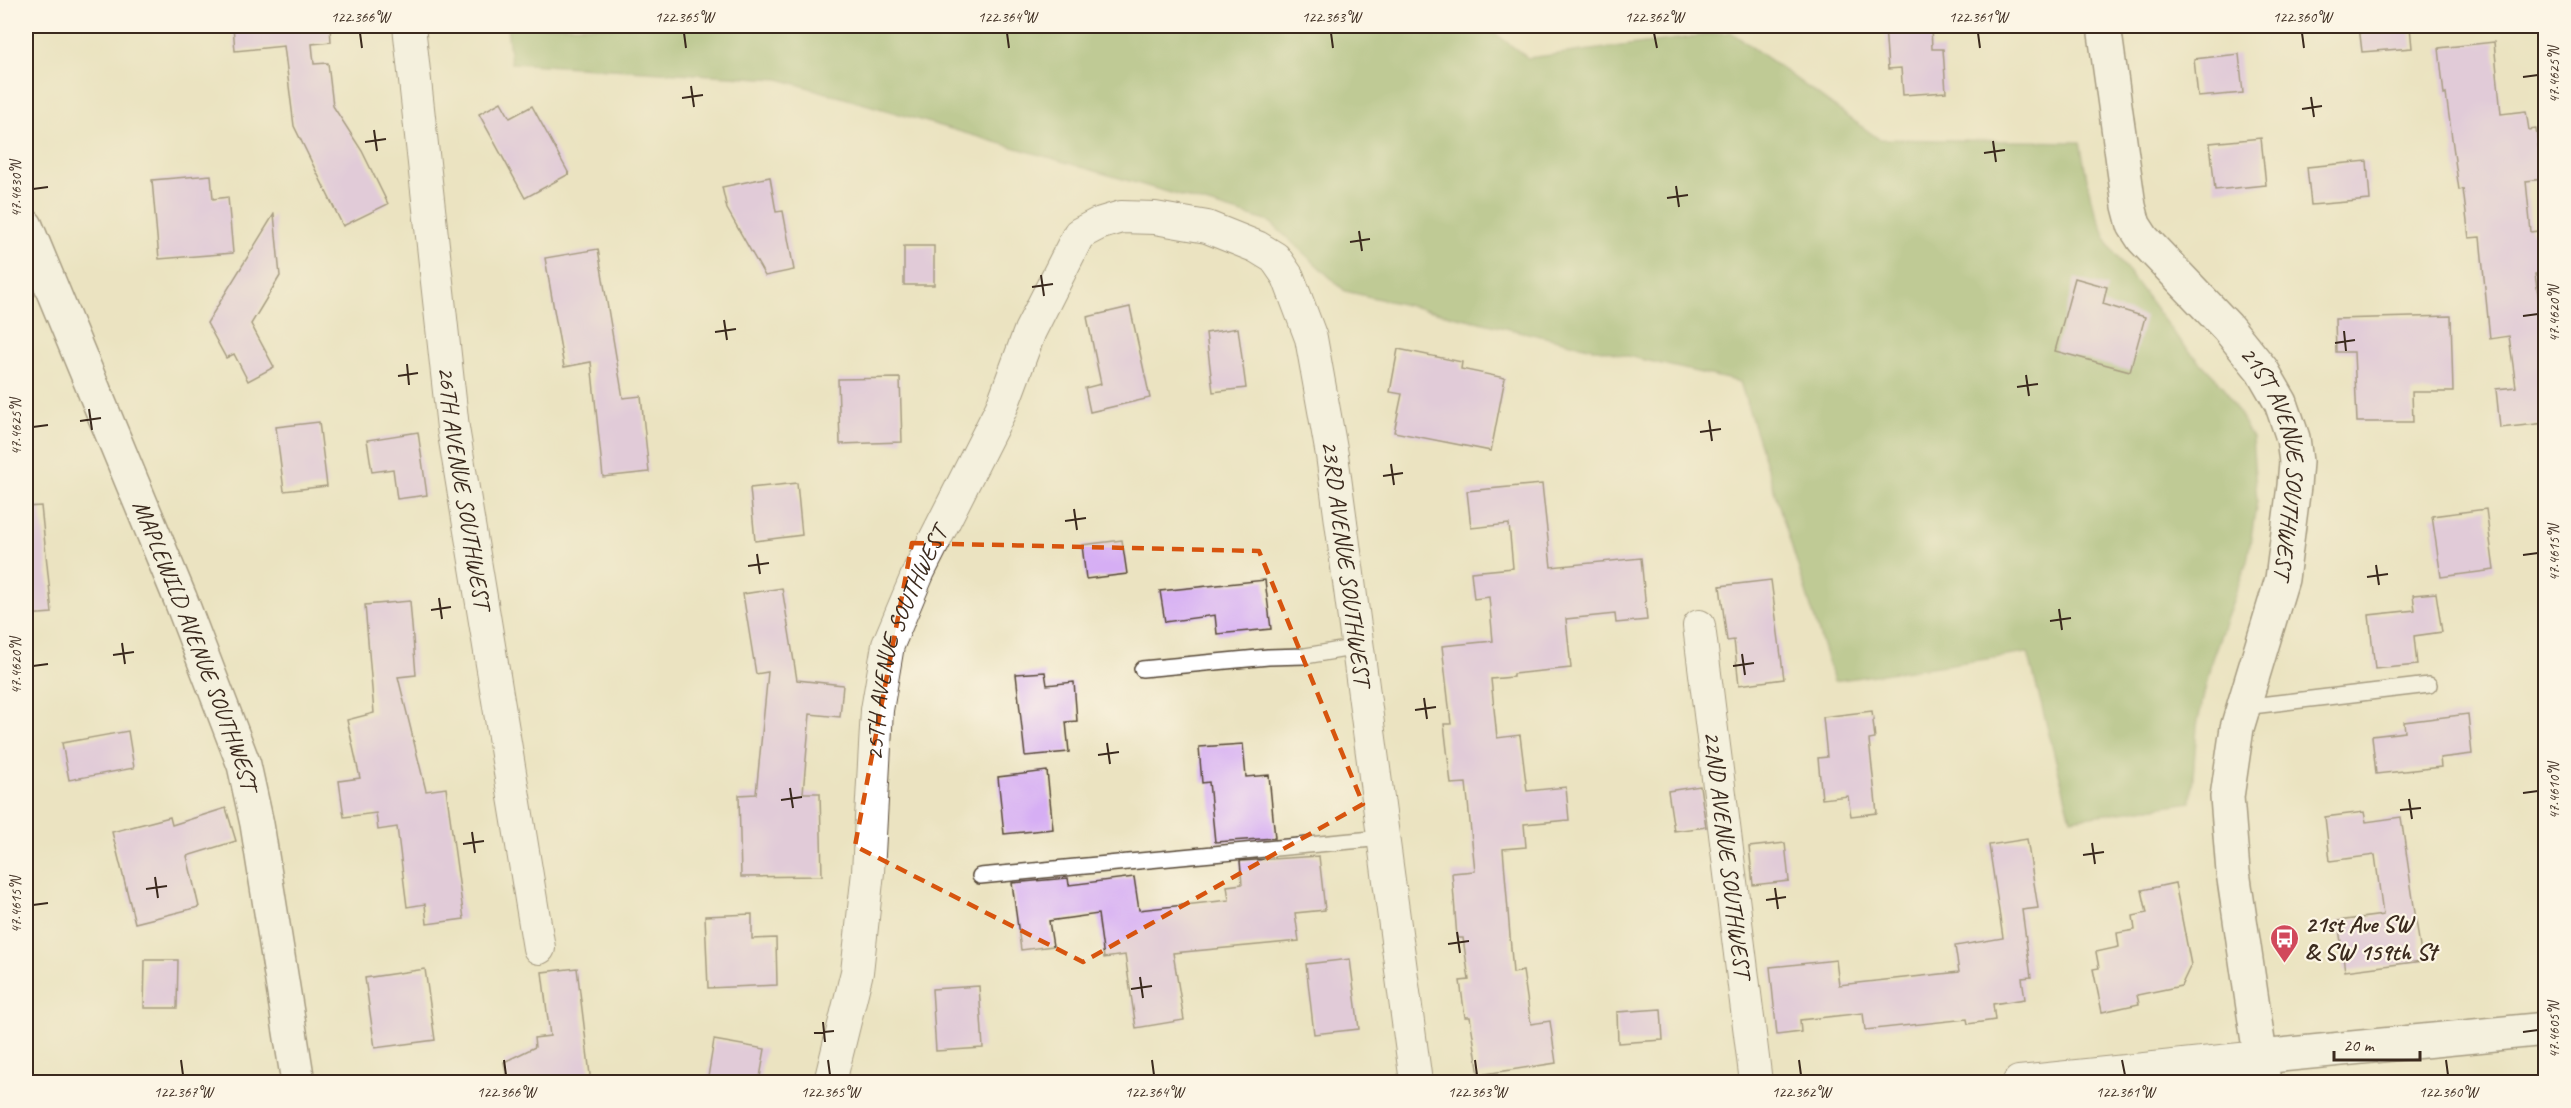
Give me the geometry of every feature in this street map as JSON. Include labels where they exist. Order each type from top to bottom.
[{"type":"street","name":"26TH AVENUE SOUTHWEST","points":[[409,26],[453,428],[539,948]]},
{"type":"street","name":"21ST AVENUE SOUTHWEST","points":[[2104,26],[2129,206],[2134,225],[2143,239],[2227,327],[2262,370],[2281,403],[2293,438],[2296,462],[2295,486],[2282,579],[2236,728],[2227,797],[2233,872],[2262,1070]]},
{"type":"street","name":"23RD AVENUE SOUTHWEST","points":[[1079,234],[1098,224],[1121,217],[1155,218],[1207,227],[1266,252],[1275,258],[1288,277],[1311,338],[1332,455],[1416,1083]]},
{"type":"street","name":"MAPLEWILD AVENUE SOUTHWEST","points":[[26,226],[180,598],[244,765],[257,824],[298,1083]]},
{"type":"street","name":"25TH AVENUE SOUTHWEST","points":[[830,1083],[857,972],[868,872],[876,710],[888,645],[920,572],[1001,409],[1030,331],[1079,234]]},
{"type":"street","name":"22ND AVENUE SOUTHWEST","points":[[1699,626],[1756,1083]]},
{"type":"street","points":[[2019,1083],[2262,1070],[2546,1029]]},
{"type":"lane","points":[[1142,669],[1268,657],[1305,656],[1358,647]]},
{"type":"lane","points":[[2243,707],[2428,685]]},
{"type":"lane","points":[[980,876],[1383,838]]},
{"type":"highlighted area","points":[[912,543],[1259,551],[1363,804],[1083,962],[855,846]]},
{"type":"green space","points":[[507,26],[1485,26],[1528,58],[1731,32],[1879,139],[2080,142],[2091,199],[2109,246],[2177,338],[2224,387],[2252,438],[2257,501],[2247,562],[2212,659],[2197,726],[2191,802],[2071,819],[2028,653],[1834,681],[1740,382],[1345,291],[1270,222],[779,79],[511,63]]},
{"type":"building","points":[[233,26],[330,26],[331,42],[312,44],[314,64],[328,63],[333,106],[362,151],[388,204],[343,226],[294,126],[284,46],[235,51]]},
{"type":"building","points":[[1885,26],[1931,26],[1932,49],[1943,49],[1946,92],[1903,95],[1901,68],[1888,69]]},
{"type":"building","points":[[2359,26],[2410,26],[2412,48],[2362,52]]},
{"type":"building","points":[[2494,42],[2501,114],[2526,111],[2529,130],[2536,129],[2543,179],[2526,181],[2531,232],[2546,230],[2546,272],[2535,274],[2543,327],[2546,327],[2546,423],[2500,428],[2496,389],[2516,387],[2509,336],[2490,339],[2480,237],[2469,238],[2463,189],[2459,190],[2446,94],[2444,95],[2439,48]]},
{"type":"building","points":[[2239,54],[2243,93],[2198,97],[2194,59]]},
{"type":"building","points":[[501,102],[510,118],[532,106],[569,174],[525,198],[479,114]]},
{"type":"building","points":[[2261,138],[2266,185],[2215,190],[2210,143]]},
{"type":"building","points":[[2367,161],[2370,200],[2311,205],[2307,167]]},
{"type":"building","points":[[211,175],[213,199],[228,197],[233,253],[159,259],[152,180]]},
{"type":"building","points":[[770,177],[776,212],[783,211],[794,270],[765,276],[727,209],[722,187]]},
{"type":"building","points":[[274,214],[280,276],[251,324],[274,367],[248,381],[234,354],[226,358],[207,323]]},
{"type":"building","points":[[904,246],[934,246],[934,285],[904,285]]},
{"type":"building","points":[[598,249],[623,398],[641,396],[649,472],[603,477],[591,362],[564,367],[545,258]]},
{"type":"building","points":[[2075,278],[2107,287],[2103,304],[2145,317],[2130,371],[2055,351]]},
{"type":"building","points":[[1130,307],[1150,398],[1090,412],[1085,388],[1101,384],[1087,317]]},
{"type":"building","points":[[2451,316],[2453,392],[2412,392],[2413,422],[2357,422],[2354,352],[2336,352],[2335,319]]},
{"type":"building","points":[[1238,328],[1246,388],[1213,392],[1206,333]]},
{"type":"building","points":[[1398,349],[1462,362],[1461,369],[1505,378],[1491,451],[1394,432],[1402,394],[1390,392]]},
{"type":"building","points":[[900,378],[902,442],[840,444],[838,379]]},
{"type":"building","points":[[319,422],[327,486],[284,491],[276,427]]},
{"type":"building","points":[[418,432],[427,495],[397,499],[393,469],[372,472],[367,440]]},
{"type":"building","points":[[797,483],[802,535],[755,541],[750,488]]},
{"type":"building","points":[[1542,484],[1551,567],[1641,558],[1647,620],[1616,623],[1615,614],[1566,619],[1571,668],[1513,674],[1513,677],[1491,679],[1497,738],[1520,735],[1527,791],[1566,787],[1569,820],[1524,824],[1526,847],[1503,849],[1513,973],[1523,971],[1531,1024],[1550,1021],[1556,1063],[1479,1075],[1470,1017],[1465,1017],[1460,981],[1469,980],[1463,938],[1457,938],[1452,873],[1475,871],[1466,783],[1451,784],[1444,724],[1451,724],[1442,646],[1493,641],[1489,597],[1474,599],[1471,572],[1513,568],[1509,524],[1471,528],[1467,491]]},
{"type":"building","points":[[41,506],[52,613],[26,615],[26,507]]},
{"type":"building","points":[[2486,509],[2494,570],[2441,577],[2432,516]]},
{"type":"building","points":[[1122,540],[1127,574],[1086,579],[1082,545]]},
{"type":"building","points":[[1265,580],[1271,629],[1217,634],[1215,615],[1165,622],[1160,591]]},
{"type":"building","points":[[1771,580],[1784,679],[1739,685],[1734,640],[1727,641],[1720,586]]},
{"type":"building","points":[[782,588],[797,680],[843,685],[840,717],[810,714],[803,793],[820,793],[822,876],[741,877],[739,795],[756,794],[768,672],[756,674],[743,594]]},
{"type":"building","points":[[2436,593],[2442,632],[2414,636],[2417,665],[2375,669],[2369,615],[2415,610],[2413,595]]},
{"type":"building","points":[[410,601],[416,675],[398,677],[426,791],[446,788],[464,919],[427,924],[425,904],[407,907],[397,827],[378,830],[376,813],[344,817],[339,781],[360,778],[347,720],[374,713],[365,605]]},
{"type":"building","points":[[1045,672],[1047,685],[1074,682],[1077,721],[1066,722],[1069,752],[1025,756],[1016,674]]},
{"type":"building","points":[[1872,711],[1875,739],[1869,740],[1877,813],[1851,816],[1848,796],[1822,799],[1818,758],[1827,757],[1823,717]]},
{"type":"building","points":[[2468,714],[2472,754],[2440,758],[2441,767],[2376,774],[2372,736],[2405,732],[2404,722]]},
{"type":"building","points":[[128,731],[134,768],[69,780],[62,743]]},
{"type":"building","points":[[1243,744],[1246,777],[1269,775],[1275,838],[1215,842],[1209,782],[1202,783],[1199,747]]},
{"type":"building","points":[[1047,771],[1053,829],[1004,834],[998,777]]},
{"type":"building","points":[[1700,786],[1706,827],[1674,831],[1668,791]]},
{"type":"building","points":[[226,808],[236,841],[187,856],[199,907],[135,923],[112,832],[170,817],[172,825]]},
{"type":"building","points":[[2364,812],[2366,822],[2401,817],[2422,961],[2345,971],[2338,921],[2383,915],[2375,855],[2330,861],[2325,817]]},
{"type":"building","points":[[2027,839],[2038,908],[2022,910],[2031,977],[2022,978],[2025,999],[1993,1004],[1995,1020],[1968,1024],[1967,1019],[1865,1030],[1863,1013],[1800,1020],[1801,1032],[1777,1035],[1770,967],[1836,960],[1839,985],[1959,972],[1955,946],[2003,938],[1989,845]]},
{"type":"building","points":[[1785,843],[1789,881],[1753,885],[1749,847]]},
{"type":"building","points":[[1319,856],[1325,910],[1295,913],[1299,941],[1173,953],[1184,1020],[1136,1028],[1125,955],[1104,958],[1098,914],[1049,921],[1053,946],[1021,950],[1012,883],[1068,878],[1069,885],[1134,877],[1139,910],[1229,900],[1227,886],[1242,884],[1240,861]]},
{"type":"building","points":[[2175,883],[2191,965],[2181,986],[2137,995],[2139,1004],[2102,1012],[2093,969],[2099,968],[2096,952],[2119,947],[2117,933],[2135,930],[2133,916],[2147,913],[2142,890]]},
{"type":"building","points":[[752,914],[752,939],[776,938],[777,985],[708,988],[705,916]]},
{"type":"building","points":[[1350,959],[1359,1029],[1314,1034],[1306,964]]},
{"type":"building","points":[[145,960],[178,960],[177,1008],[144,1008]]},
{"type":"building","points":[[577,968],[591,1083],[519,1083],[507,1079],[504,1062],[535,1047],[534,1038],[550,1036],[542,972]]},
{"type":"building","points":[[425,969],[435,1040],[375,1048],[365,978]]},
{"type":"building","points":[[979,986],[983,1048],[936,1051],[932,989]]},
{"type":"building","points":[[1661,1009],[1663,1040],[1618,1043],[1617,1012]]},
{"type":"building","points":[[714,1040],[765,1049],[759,1083],[707,1083]]},
{"type":"place","name":"21st Ave SW & SW 159th St","points":[[2284,964]]}]
